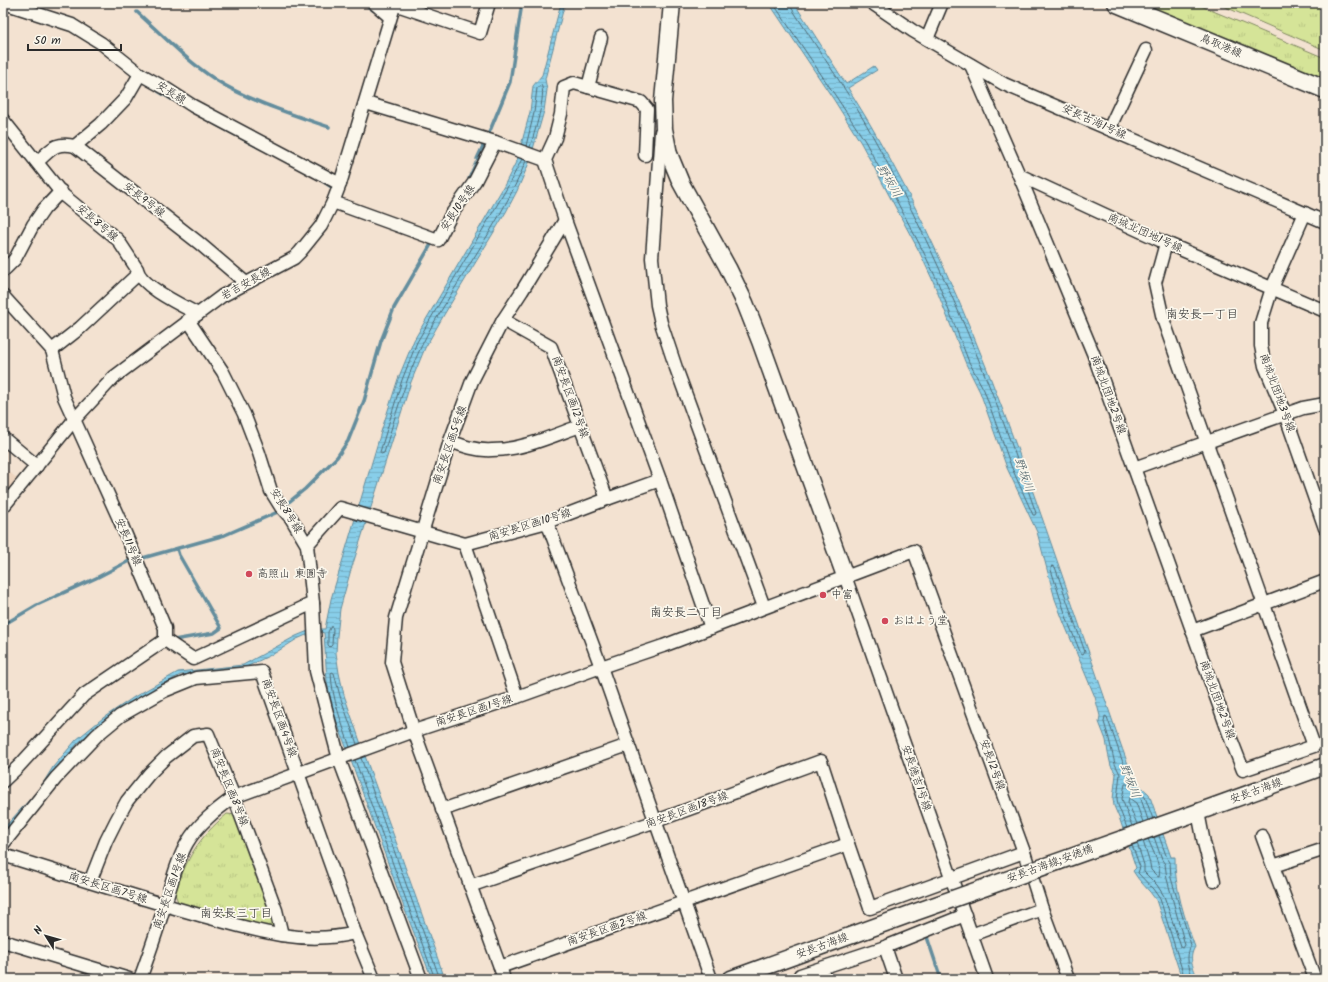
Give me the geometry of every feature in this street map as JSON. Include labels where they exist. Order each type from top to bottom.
[{"type":"main road","name":"鳥取港線","points":[[1117,3],[1325,89]]},
{"type":"street","name":"安長線","points":[[4,3],[72,25],[101,43],[140,74],[223,123],[340,184]]},
{"type":"street","points":[[374,3],[390,17]]},
{"type":"street","points":[[394,4],[480,32],[489,3]]},
{"type":"street","points":[[672,3],[652,240],[652,273],[656,305],[676,368],[764,607]]},
{"type":"street","name":"安長古海1号線","points":[[872,3],[927,40],[1004,84],[1325,222]]},
{"type":"street","points":[[927,40],[942,3]]},
{"type":"street","name":"岩吉安長線","points":[[3,507],[74,420],[114,377],[222,296],[294,258],[321,226],[340,184],[366,103],[394,4]]},
{"type":"street","points":[[588,87],[601,38]]},
{"type":"street","points":[[1109,129],[1146,50]]},
{"type":"street","name":"南城北団地2号線","points":[[971,65],[1019,175],[1092,353],[1243,770],[1314,746],[1265,603],[1163,319],[1155,283],[1166,243]]},
{"type":"street","points":[[37,162],[55,146],[66,144],[75,146],[101,124],[126,98],[140,74]]},
{"type":"street","points":[[645,156],[647,109],[641,102],[574,83],[564,87],[561,114],[555,138],[545,160],[565,220],[660,480],[711,628]]},
{"type":"street","points":[[663,100],[666,142],[674,168],[692,204],[728,268],[745,303],[845,576]]},
{"type":"street","points":[[366,103],[495,142],[545,160]]},
{"type":"street","name":"安長8号線","points":[[3,120],[63,195],[118,240],[137,269],[138,274],[155,290],[193,317],[244,414],[259,452],[271,492],[281,507],[291,518],[307,545],[313,603],[316,671],[340,759],[421,979]]},
{"type":"street","name":"安長10号線","points":[[333,202],[438,240],[451,215],[475,181],[495,142]]},
{"type":"street","name":"安長9号線","points":[[75,146],[199,243],[246,283]]},
{"type":"street","name":"南城北団地1号線","points":[[1019,175],[1166,243],[1325,311]]},
{"type":"street","points":[[3,271],[15,259],[44,209],[60,191]]},
{"type":"street","name":"南城北団地3号線","points":[[1304,213],[1272,288],[1261,323],[1261,346],[1265,366],[1285,414],[1325,528]]},
{"type":"street","name":"南安長区画5号線","points":[[414,731],[392,662],[396,618],[421,533],[450,441],[472,381],[503,320],[565,220]]},
{"type":"street","points":[[3,296],[52,350],[80,328],[138,274]]},
{"type":"street","name":"南安長区画12号線","points":[[503,320],[551,347],[607,499]]},
{"type":"street","name":"安長11号線","points":[[52,350],[64,397],[120,521],[165,628],[166,640]]},
{"type":"street","points":[[1134,468],[1285,414],[1311,406],[1325,404]]},
{"type":"street","points":[[450,441],[476,449],[492,450],[519,448],[580,426]]},
{"type":"street","points":[[3,438],[37,466]]},
{"type":"street","name":"南安長区画10号線","points":[[307,545],[340,508],[421,533],[465,544],[547,522],[660,480]]},
{"type":"street","points":[[547,522],[601,667],[711,979]]},
{"type":"street","points":[[465,544],[517,697]]},
{"type":"street","name":"南安長区画1号線","points":[[140,979],[176,867],[187,843],[198,827],[211,814],[234,796],[340,759],[414,731],[517,697],[711,628],[914,551]]},
{"type":"street","name":"安長12号線","points":[[914,551],[1024,852],[1042,909],[1068,979]]},
{"type":"street","name":"安長徳吉1号線","points":[[845,576],[987,979]]},
{"type":"street","points":[[1192,631],[1325,582]]},
{"type":"street","points":[[193,659],[313,603]]},
{"type":"street","points":[[3,781],[19,766],[84,694],[166,640],[193,659],[196,678]]},
{"type":"street","name":"南安長区画4号線","points":[[3,844],[56,778],[97,735],[120,716],[164,691],[196,678],[262,672],[355,933],[374,979]]},
{"type":"street","points":[[414,731],[504,979]]},
{"type":"street","name":"南安長区画8号線","points":[[90,882],[106,841],[128,801],[149,774],[166,757],[193,736],[208,734],[234,796],[276,910],[282,935]]},
{"type":"street","points":[[442,810],[628,745]]},
{"type":"street","name":"南安長区画18号線","points":[[470,886],[821,761],[848,844]]},
{"type":"street","name":"安長古海線","points":[[1193,814],[1325,766]]},
{"type":"street","points":[[1193,814],[1204,843],[1214,881]]},
{"type":"street","name":"安長古海線;安徳橋","points":[[913,913],[1193,814]]},
{"type":"street","points":[[1262,836],[1315,979]]},
{"type":"street","points":[[848,844],[870,908],[1024,852]]},
{"type":"street","name":"南安長区画2号線","points":[[500,967],[848,844]]},
{"type":"street","points":[[1273,866],[1325,849]]},
{"type":"street","name":"南安長区画7号線","points":[[3,855],[165,905],[270,934],[312,938],[341,936],[355,933]]},
{"type":"street","points":[[971,935],[1042,909]]},
{"type":"street","name":"安長古海線","points":[[731,979],[913,913]]},
{"type":"street","points":[[794,956],[801,977],[884,947],[965,915]]},
{"type":"street","points":[[3,941],[129,979]]},
{"type":"street","points":[[884,947],[896,979]]},
{"type":"shaded area","points":[[3,467],[19,480],[3,498]]},
{"type":"green space","points":[[1140,3],[1194,3],[1325,58],[1325,81]]},
{"type":"green space","points":[[1216,3],[1325,3],[1325,50]]},
{"type":"green space","points":[[227,814],[236,815],[275,925],[272,929],[249,924],[178,902],[175,894],[179,881],[194,850],[208,832]]},
{"type":"water","points":[[561,3],[565,3],[545,79],[547,90],[544,111],[529,163],[506,212],[425,348],[411,382],[350,573],[340,609],[336,653],[344,695],[445,979],[432,979],[405,910],[333,711],[327,682],[324,633],[319,631],[320,629],[325,629],[331,599],[398,379],[414,340],[504,186],[517,160],[530,112],[533,86],[542,75]]},
{"type":"water","name":"野坂川","points":[[769,3],[794,3],[846,84],[874,66],[877,70],[848,88],[889,157],[925,227],[958,299],[988,373],[1017,447],[1132,775],[1137,783],[1149,794],[1171,857],[1175,857],[1178,891],[1195,947],[1192,959],[1193,967],[1198,979],[1182,979],[1156,900],[1133,871],[1136,868],[1114,806],[1113,799],[1116,774],[1111,766],[1106,740],[1099,722],[1100,716],[1095,697],[1055,599],[1037,532],[1007,468],[980,392],[966,364],[933,281],[919,251],[861,143]]},
{"type":"water","points":[[313,629],[313,632],[244,668],[180,675],[136,700],[104,721],[78,743],[3,833],[3,829],[40,788],[53,767],[76,740],[103,718],[134,697],[178,672],[243,665],[296,636]]},
{"type":"waterway","points":[[364,3],[373,10]]},
{"type":"waterway","points":[[489,133],[510,82],[522,3]]},
{"type":"waterway","points":[[137,12],[165,39],[205,73],[216,80],[256,100],[329,127]]},
{"type":"waterway","points":[[158,91],[173,100]]},
{"type":"waterway","points":[[215,124],[262,149]]},
{"type":"waterway","points":[[477,159],[483,146]]},
{"type":"waterway","points":[[469,179],[476,163]]},
{"type":"waterway","points":[[321,180],[333,188],[333,191]]},
{"type":"waterway","points":[[284,506],[305,489],[337,457],[348,441],[364,401],[381,341],[394,308],[433,241]]},
{"type":"waterway","points":[[139,559],[225,535],[280,511]]},
{"type":"waterway","points":[[174,640],[214,633],[221,628],[177,549]]},
{"type":"waterway","points":[[3,625],[37,605],[131,560]]},
{"type":"waterway","points":[[3,789],[9,783]]},
{"type":"waterway","points":[[926,934],[941,979]]},
{"type":"place","name":"高照山 東圓寺","points":[[249,574]]},
{"type":"place","name":"中富","points":[[823,595]]},
{"type":"place","name":"おはよう堂","points":[[885,621]]},
{"type":"district","name":"南安長一丁目","points":[[1202,314]]},
{"type":"district","name":"南安長二丁目","points":[[686,612]]},
{"type":"district","name":"南安長三丁目","points":[[236,913]]}]
